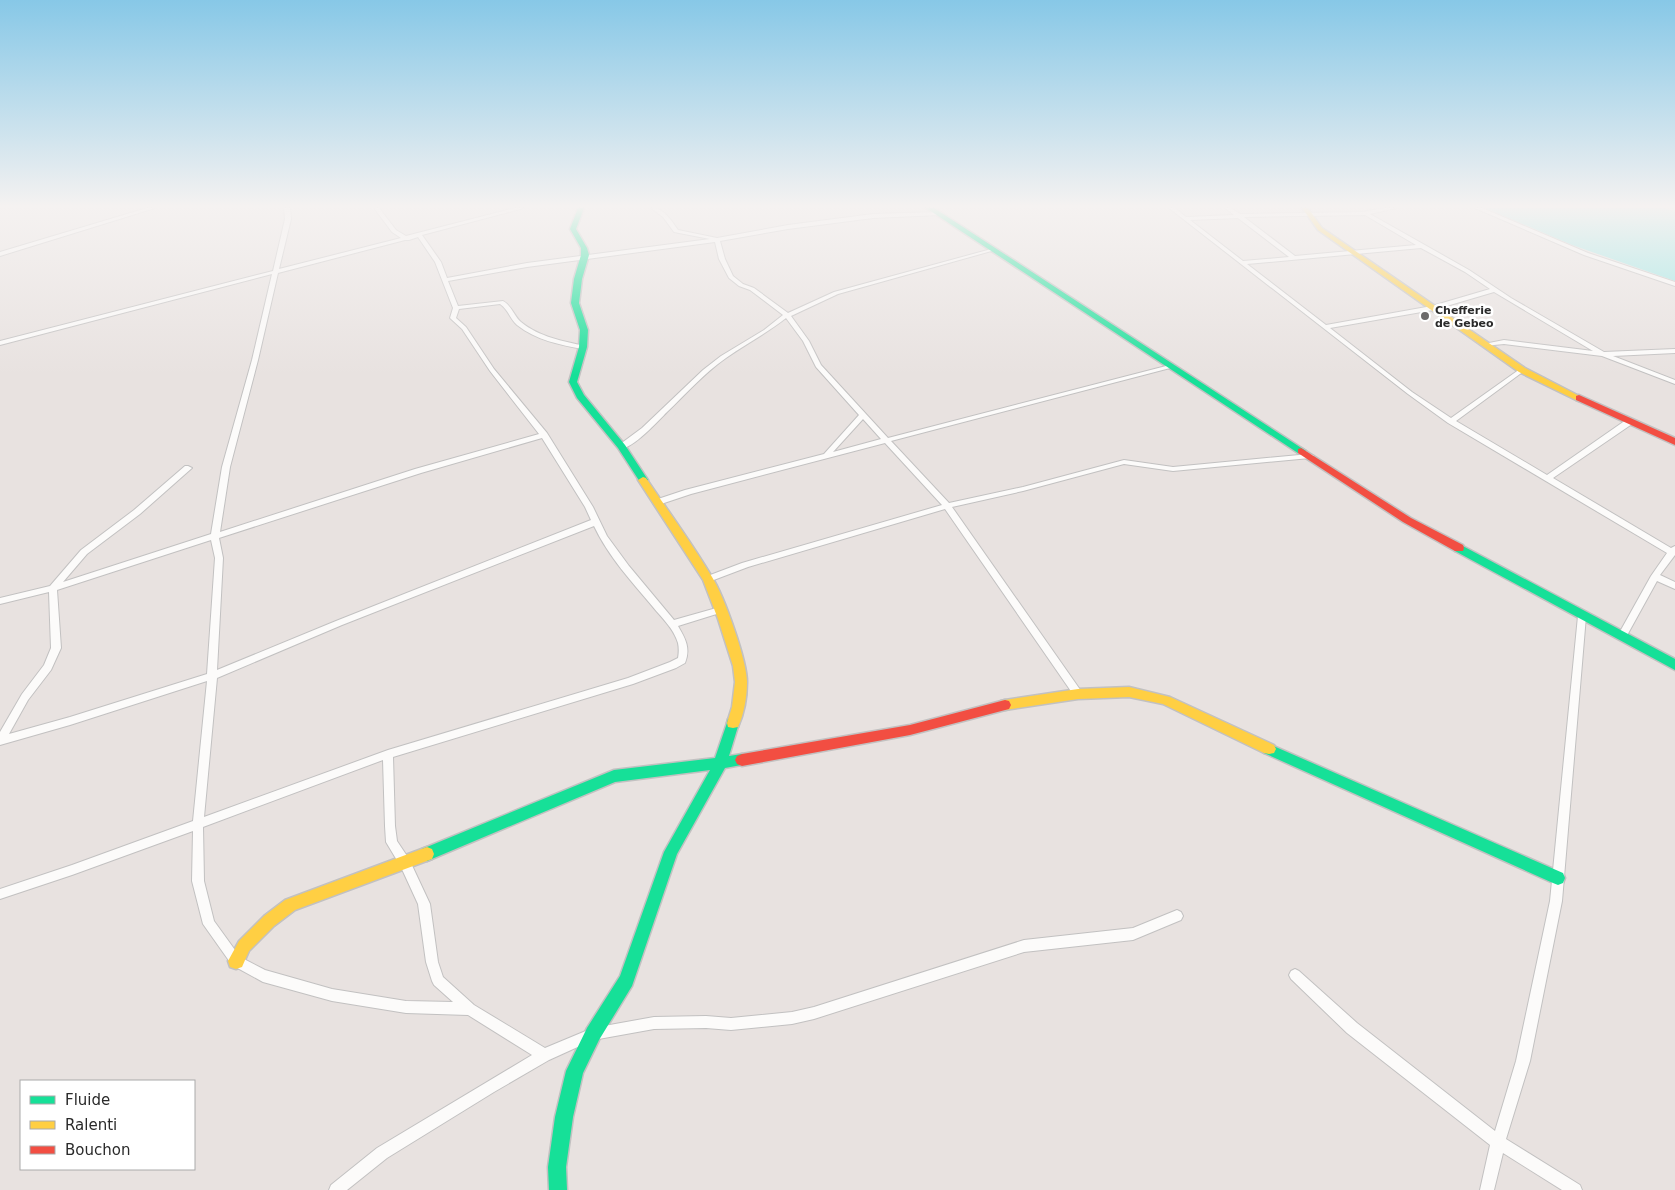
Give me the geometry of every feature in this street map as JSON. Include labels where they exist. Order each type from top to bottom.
[{"type":"street","points":[[277,264],[255,360],[226,467],[215,537],[219,558],[212,676],[198,824],[198,881],[209,924],[236,962],[263,976],[332,995],[406,1007],[470,1009]]},
{"type":"street","points":[[0,343],[309,264]]},
{"type":"street","points":[[0,894],[72,870],[388,754],[630,681],[682,660],[684,650],[682,641],[672,624],[626,568],[595,522],[589,507],[544,435],[492,370],[464,328],[453,318],[456,308],[439,264]]},
{"type":"street","points":[[446,280],[544,264]]},
{"type":"street","points":[[558,1190],[557,1166],[564,1117],[576,1071],[593,1034],[626,980],[671,852],[720,764],[738,707],[741,682],[739,666],[708,579],[622,447],[575,388],[574,377],[583,347],[584,330],[575,303],[578,279],[583,264]]},
{"type":"street","points":[[724,264],[731,277],[741,285],[752,289],[787,315],[806,341],[818,366],[947,506],[1078,694]]},
{"type":"street","points":[[622,447],[645,430],[705,371],[787,315],[836,293],[941,264]]},
{"type":"street","points":[[1015,264],[1407,520],[1675,665]]},
{"type":"street","points":[[1246,264],[1410,393],[1451,421],[1673,551],[1655,576],[1622,637]]},
{"type":"street","points":[[1370,264],[1522,370],[1629,422],[1673,439]]},
{"type":"street","points":[[1453,264],[1494,290],[1604,354],[1675,382]]},
{"type":"street","points":[[1614,264],[1675,284]]},
{"type":"street","points":[[1326,328],[1433,308],[1494,290]]},
{"type":"street","points":[[456,308],[501,302],[506,305],[518,322],[542,337],[583,347]]},
{"type":"street","points":[[1486,345],[1504,342],[1604,354],[1675,351]]},
{"type":"street","points":[[658,502],[688,492],[827,455],[1172,366]]},
{"type":"street","points":[[1451,421],[1522,370]]},
{"type":"street","points":[[827,455],[863,415]]},
{"type":"street","points":[[1548,479],[1629,422]]},
{"type":"street","points":[[0,601],[54,588],[418,471],[544,435]]},
{"type":"street","points":[[708,579],[745,565],[947,506],[1023,489],[1124,462],[1173,469],[1310,456]]},
{"type":"street","points":[[1,740],[25,697],[48,667],[56,648],[54,588],[84,552],[137,512],[188,468]]},
{"type":"street","points":[[1,740],[70,722],[212,676],[339,623],[595,522]]},
{"type":"street","points":[[1655,576],[1675,586]]},
{"type":"street","points":[[672,624],[720,610]]},
{"type":"street","points":[[1488,1190],[1498,1142],[1523,1061],[1556,901],[1582,616]]},
{"type":"street","points":[[236,962],[244,946],[269,921],[290,905],[405,863],[614,776],[688,766],[720,764],[910,730],[1005,705],[1078,694],[1129,692],[1166,700],[1230,731],[1558,878]]},
{"type":"street","points":[[388,754],[392,842],[405,863],[424,904],[432,962],[438,980],[470,1009],[544,1055]]},
{"type":"street","points":[[336,1190],[382,1153],[544,1055],[593,1034],[654,1022],[730,1024],[792,1018],[823,1010],[1024,946],[1133,934],[1177,916]]},
{"type":"street","points":[[1295,974],[1352,1028],[1498,1142],[1575,1190]]},
{"type":"water","points":[[1625,264],[1675,264],[1675,281]]},
{"type":"traffic: fast","points":[[583,264],[578,279],[575,303],[584,330],[583,347],[573,382],[580,396],[622,447],[643,480]]},
{"type":"traffic: fast","points":[[1014,264],[1301,451]]},
{"type":"traffic: fast","points":[[1459,548],[1675,665]]},
{"type":"traffic: fast","points":[[558,1190],[557,1167],[564,1117],[575,1071],[593,1034],[626,980],[671,852],[720,764],[733,723]]},
{"type":"traffic: fast","points":[[1269,749],[1558,878]]},
{"type":"traffic: fast","points":[[427,854],[614,776],[742,760]]},
{"type":"traffic: slow","points":[[1369,264],[1522,370],[1579,398]]},
{"type":"traffic: slow","points":[[643,480],[708,579],[724,619],[739,666],[741,682],[738,707],[733,723]]},
{"type":"traffic: slow","points":[[1005,705],[1078,694],[1129,692],[1166,700],[1269,749]]},
{"type":"traffic: slow","points":[[236,961],[244,946],[269,921],[290,905],[427,854]]},
{"type":"traffic: jam","points":[[1579,398],[1675,442]]},
{"type":"traffic: jam","points":[[1301,451],[1407,520],[1459,548]]},
{"type":"traffic: jam","points":[[742,760],[910,730],[1005,705]]},
{"type":"place","name":"Chefferie de Gebeo","points":[[1425,316]]}]
